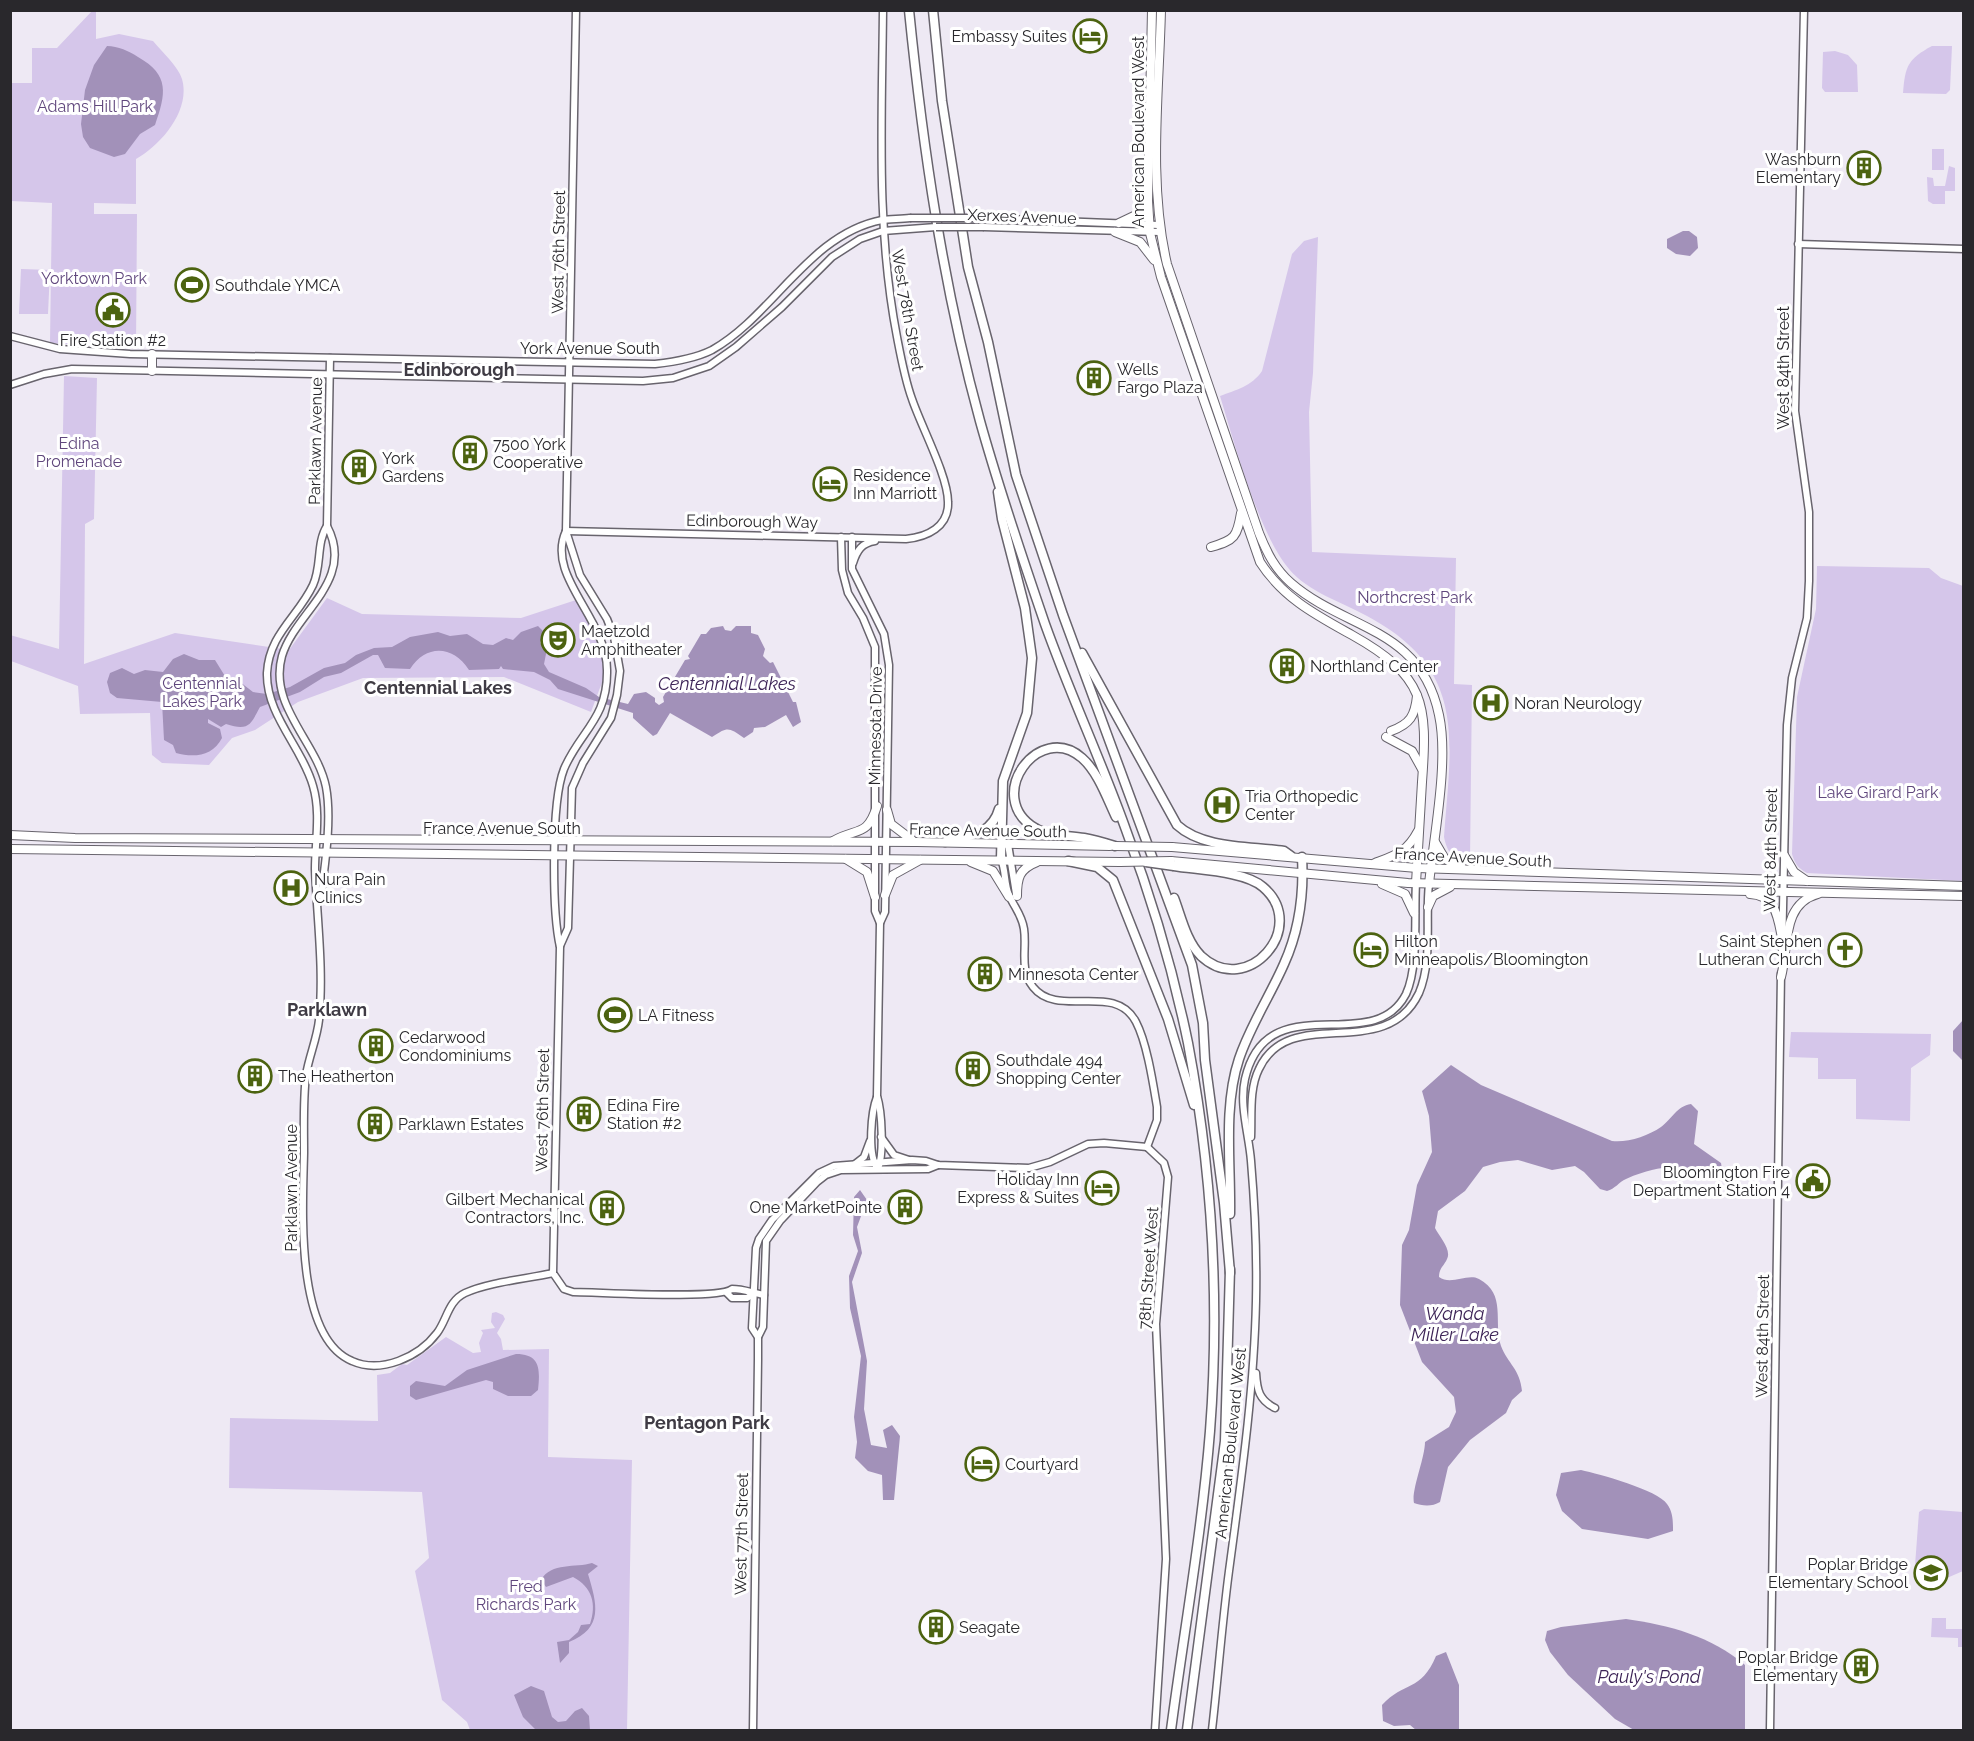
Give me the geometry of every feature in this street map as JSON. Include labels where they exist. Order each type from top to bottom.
[{"type":"highway","points":[[909,10],[917,103],[941,248],[981,423],[1055,650],[1146,885],[1180,1008],[1202,1129],[1214,1256],[1214,1377],[1204,1492],[1171,1731]]},
{"type":"highway","points":[[933,10],[944,113],[968,267],[988,342],[1016,475],[1063,615],[1192,965],[1203,1023],[1205,1060],[1223,1192],[1230,1273]]},
{"type":"highway","points":[[945,842],[989,828],[998,812],[1007,769],[1027,713],[1032,643],[1002,519],[994,465]]},
{"type":"highway","points":[[1063,615],[1105,699],[1177,825],[1187,833],[1201,838],[1284,851],[1291,856]]},
{"type":"highway","points":[[1115,846],[1085,838],[1042,832],[1025,819],[1016,803],[1014,785],[1020,770],[1028,759],[1045,750],[1061,749],[1076,753],[1088,764],[1115,814],[1146,885]]},
{"type":"highway","points":[[1002,794],[1005,860]]},
{"type":"highway","points":[[1187,1731],[1225,1442],[1230,1273],[1230,1116],[1235,1072],[1248,1036],[1288,954],[1298,920],[1303,874],[1302,857]]},
{"type":"highway","points":[[1068,861],[1097,867],[1113,880],[1168,1019],[1202,1129]]},
{"type":"highway","points":[[1146,862],[1173,863],[1241,877],[1263,887],[1275,904],[1280,921],[1275,942],[1266,955],[1249,966],[1235,968],[1211,963],[1201,956],[1190,941],[1171,890],[1156,868]]},
{"type":"main road","name":"American Boulevard West","points":[[1152,10],[1148,201],[1149,229],[1157,262],[1241,511],[1260,562],[1272,582],[1309,611],[1382,652],[1397,665],[1417,694],[1425,726],[1416,883]]},
{"type":"main road","name":"American Boulevard West","points":[[1161,10],[1157,177],[1160,229],[1181,306],[1261,538],[1272,563],[1290,583],[1304,593],[1396,645],[1424,675],[1432,692],[1440,717],[1441,732],[1435,840],[1430,884]]},
{"type":"main road","points":[[1119,223],[1140,213],[1148,201]]},
{"type":"main road","points":[[1115,232],[1140,242],[1157,262]]},
{"type":"main road","points":[[152,354],[152,371]]},
{"type":"main road","points":[[1211,547],[1228,542],[1235,537],[1241,511]]},
{"type":"main road","points":[[1417,694],[1415,712],[1409,722],[1389,734],[1412,751],[1423,773]]},
{"type":"main road","points":[[831,842],[843,835],[864,831],[872,820],[877,806]]},
{"type":"main road","points":[[887,810],[891,824],[900,833],[916,842]]},
{"type":"main road","points":[[1371,865],[1398,855],[1409,847],[1420,827]]},
{"type":"main road","points":[[10,829],[34,836]]},
{"type":"main road","name":"France Avenue South","points":[[10,835],[556,842],[945,842],[1172,847],[1371,865],[1468,871],[1964,886]]},
{"type":"main road","points":[[1435,840],[1445,859],[1468,871]]},
{"type":"main road","name":"France Avenue South","points":[[10,849],[1146,862]]},
{"type":"main road","points":[[1784,855],[1794,872],[1809,881]]},
{"type":"main road","points":[[842,857],[867,872],[875,897]]},
{"type":"main road","points":[[885,895],[893,875],[916,861],[930,858]]},
{"type":"main road","points":[[964,859],[993,871],[1014,898]]},
{"type":"main road","points":[[1014,898],[1018,877],[1023,869],[1041,860]]},
{"type":"main road","name":"France Avenue South","points":[[1173,863],[1430,884],[1964,896]]},
{"type":"main road","points":[[1369,880],[1401,891],[1408,898],[1414,913]]},
{"type":"main road","points":[[1428,907],[1440,890],[1460,885]]},
{"type":"main road","points":[[1897,895],[1906,890],[1929,889],[1937,885]]},
{"type":"main road","points":[[1704,890],[1757,894],[1770,901],[1777,913],[1782,939]]},
{"type":"main road","points":[[1781,977],[1794,910],[1810,896],[1826,892]]},
{"type":"street","name":"West 76th Street","points":[[560,947],[568,927],[570,798],[574,780],[609,722],[617,695],[619,662],[614,637],[607,619],[577,570],[566,531],[576,10]]},
{"type":"street","name":"West 78th Street","points":[[883,10],[882,220],[886,279],[912,398],[949,501],[947,512],[935,531]]},
{"type":"street","name":"West 84th Street","points":[[1770,1731],[1782,891],[1789,702],[1807,618],[1809,581],[1809,512],[1795,420],[1804,10]]},
{"type":"street","name":"York Avenue South","points":[[10,336],[43,346],[73,350],[152,354],[655,364],[685,360],[712,350],[737,332],[823,250],[845,235],[882,220],[981,218],[1119,223],[1149,229]]},
{"type":"street","name":"Xerxes Avenue","points":[[883,231],[912,228],[984,227],[1115,232],[1160,229]]},
{"type":"street","name":"York Avenue South","points":[[10,385],[44,374],[72,369],[569,380],[650,381],[673,378],[709,366],[736,347],[782,307],[832,257],[860,239],[883,231]]},
{"type":"street","points":[[1798,244],[1964,249]]},
{"type":"street","name":"Parklawn Avenue","points":[[320,852],[326,840],[326,785],[319,766],[289,710],[281,687],[281,663],[287,644],[321,597],[328,582],[333,556],[331,534],[327,526],[330,358]]},
{"type":"street","name":"Parklawn Avenue","points":[[327,526],[321,534],[319,568],[314,584],[282,628],[270,654],[268,689],[278,716],[313,783],[317,807],[316,840],[320,852],[319,1020],[306,1077],[302,1235],[304,1258],[317,1319],[326,1340],[333,1349],[352,1361],[373,1366],[395,1362],[435,1335],[449,1307],[464,1294],[553,1273]]},
{"type":"street","name":"West 76th Street","points":[[553,1273],[560,947],[556,927],[558,795],[563,771],[597,717],[605,693],[607,667],[600,634],[564,567],[561,543],[566,531]]},
{"type":"street","name":"Edinborough Way","points":[[566,531],[921,538],[935,531]]},
{"type":"street","name":"Minnesota Drive","points":[[841,537],[842,570],[848,592],[863,618],[875,647],[877,806],[875,910],[880,923],[878,1165]]},
{"type":"street","name":"Minnesota Drive","points":[[852,537],[852,567],[856,582],[884,634],[888,651],[885,912],[880,923]]},
{"type":"street","points":[[852,567],[856,552],[866,542],[888,538]]},
{"type":"street","points":[[880,1134],[894,1155],[938,1165],[1029,1167],[1050,1162],[1088,1144],[1104,1143],[1147,1147],[1157,1120],[1157,1107],[1136,1022],[1125,1008],[1118,1004],[1051,998],[1035,989],[1025,970],[1024,930],[1005,860]]},
{"type":"street","name":"American Boulevard West","points":[[1212,1731],[1250,1407],[1255,1342],[1256,1227],[1243,1092],[1252,1058],[1270,1039],[1290,1028],[1367,1023],[1390,1012],[1405,995],[1412,966],[1416,883]]},
{"type":"street","name":"American Boulevard West","points":[[1251,1158],[1254,1084],[1265,1058],[1279,1045],[1295,1037],[1369,1031],[1388,1025],[1404,1013],[1416,997],[1425,973],[1430,884]]},
{"type":"street","points":[[1343,1025],[1344,1033]]},
{"type":"street","name":"Minnesota Drive","points":[[877,1096],[873,1107],[872,1134],[878,1165]]},
{"type":"street","points":[[855,1164],[868,1150],[872,1134]]},
{"type":"street","name":"78th Street West","points":[[1147,1147],[1164,1163],[1168,1177],[1156,1324],[1166,1558],[1155,1731]]},
{"type":"street","points":[[878,1165],[912,1160]]},
{"type":"street","points":[[878,1165],[928,1169],[938,1165]]},
{"type":"street","name":"West 77th Street","points":[[758,1337],[753,1328],[753,1294],[756,1248],[764,1229],[819,1173],[834,1166],[878,1165]]},
{"type":"street","name":"West 77th Street","points":[[753,1731],[758,1337],[763,1327],[766,1241],[780,1221],[826,1175],[841,1170],[878,1165]]},
{"type":"street","points":[[553,1273],[557,1282],[564,1289],[573,1292],[727,1293],[732,1298],[747,1298],[753,1294],[764,1295]]},
{"type":"street","points":[[1255,1342],[1257,1390],[1263,1400],[1275,1408]]},
{"type":"green space","name":"Adams Hill Park","points":[[92,11],[96,11],[96,39],[119,34],[153,41],[177,69],[184,91],[182,103],[172,125],[155,145],[136,159],[136,204],[94,203],[94,214],[137,214],[136,348],[50,343],[52,203],[11,201],[11,83],[32,83],[32,48],[57,48]]},
{"type":"green space","points":[[1932,46],[1952,46],[1950,90],[1946,94],[1903,93],[1909,64]]},
{"type":"green space","points":[[1835,51],[1848,55],[1857,65],[1858,92],[1825,92],[1822,88],[1823,52]]},
{"type":"green space","points":[[1932,149],[1944,149],[1944,170],[1932,170]]},
{"type":"green space","points":[[1949,166],[1955,168],[1955,191],[1945,191],[1945,204],[1933,204],[1928,201],[1927,177],[1933,178],[1934,186],[1945,186]]},
{"type":"green space","name":"Northcrest Park","points":[[1318,237],[1313,373],[1309,412],[1312,552],[1456,558],[1454,684],[1472,685],[1470,861],[1464,861],[1452,855],[1444,837],[1449,738],[1446,710],[1438,684],[1423,660],[1400,637],[1367,616],[1315,590],[1289,569],[1278,553],[1258,511],[1220,396],[1249,384],[1262,371],[1292,254],[1304,241]]},
{"type":"green space","points":[[21,269],[50,270],[48,314],[19,314]]},
{"type":"green space","name":"Centennial Lakes Park","points":[[64,376],[97,378],[94,519],[85,524],[84,664],[175,633],[289,650],[327,598],[362,614],[521,618],[576,600],[601,642],[604,677],[591,712],[504,677],[363,678],[298,702],[255,730],[232,738],[209,765],[162,763],[152,755],[150,713],[80,714],[78,686],[11,661],[10,635],[59,649]]},
{"type":"green space","name":"Lake Girard Park","points":[[1817,566],[1929,568],[1941,578],[1963,586],[1963,881],[1807,873],[1794,860],[1792,854],[1797,697],[1816,609]]},
{"type":"green space","points":[[1791,1032],[1931,1034],[1930,1055],[1911,1068],[1910,1121],[1856,1119],[1856,1079],[1818,1079],[1818,1058],[1789,1057]]},
{"type":"green space","name":"Fred Richards Park","points":[[492,1313],[503,1315],[505,1319],[497,1333],[503,1350],[549,1349],[548,1457],[632,1460],[627,1730],[470,1730],[467,1722],[442,1700],[415,1571],[429,1558],[422,1492],[229,1488],[230,1418],[378,1421],[377,1375],[390,1373],[402,1364],[407,1365],[446,1337],[473,1353],[481,1352],[479,1343],[483,1333],[481,1330],[495,1328],[491,1322]]},
{"type":"green space","points":[[1924,1509],[1963,1512],[1963,1571],[1940,1581],[1914,1579],[1919,1512]]},
{"type":"green space","points":[[1932,1618],[1946,1618],[1946,1629],[1962,1629],[1963,1647],[1958,1647],[1958,1638],[1931,1637]]},
{"type":"water","points":[[107,46],[127,51],[148,64],[156,71],[163,86],[163,95],[155,125],[140,134],[125,154],[114,157],[90,148],[83,137],[81,124],[85,90],[94,65]]},
{"type":"water","points":[[1683,231],[1689,231],[1697,237],[1698,248],[1690,256],[1676,254],[1667,248],[1667,239]]},
{"type":"water","name":"Centennial Lakes","points":[[538,626],[544,632],[540,643],[547,649],[544,664],[549,672],[586,688],[599,697],[628,704],[634,694],[646,692],[655,698],[655,702],[659,705],[664,702],[663,697],[685,660],[690,659],[688,656],[701,634],[706,634],[711,628],[723,626],[725,630],[731,631],[736,626],[751,626],[751,633],[758,635],[765,649],[763,656],[770,663],[773,662],[793,702],[796,702],[801,722],[793,727],[786,715],[765,727],[754,728],[753,732],[744,738],[728,730],[712,737],[670,713],[657,734],[653,736],[633,718],[633,713],[558,689],[550,680],[534,672],[503,669],[501,666],[499,669],[469,670],[455,656],[440,651],[424,655],[410,669],[385,668],[378,655],[373,655],[341,673],[324,677],[300,692],[260,707],[252,722],[245,726],[226,724],[221,727],[208,719],[208,723],[220,729],[222,738],[214,749],[202,754],[190,755],[176,753],[173,745],[164,740],[162,702],[117,698],[110,693],[107,682],[110,673],[122,668],[134,674],[145,670],[163,672],[173,659],[184,654],[199,660],[215,660],[228,681],[240,682],[253,692],[267,694],[290,687],[324,668],[345,663],[356,655],[374,648],[392,647],[410,637],[438,632],[450,636],[467,634],[483,644],[493,645],[506,638],[513,640],[521,632]]},
{"type":"water","points":[[1963,1020],[1963,1061],[1953,1051],[1953,1031]]},
{"type":"water","name":"Wanda Miller Lake","points":[[1451,1065],[1481,1085],[1612,1141],[1631,1140],[1650,1133],[1661,1127],[1682,1107],[1691,1104],[1698,1111],[1694,1144],[1721,1163],[1722,1169],[1719,1172],[1673,1168],[1652,1170],[1626,1179],[1607,1191],[1600,1189],[1575,1166],[1552,1170],[1518,1160],[1500,1162],[1483,1167],[1465,1191],[1438,1211],[1435,1228],[1448,1251],[1439,1277],[1449,1280],[1469,1277],[1479,1279],[1488,1285],[1493,1292],[1498,1309],[1501,1346],[1519,1377],[1522,1391],[1512,1400],[1506,1413],[1470,1440],[1448,1467],[1440,1502],[1434,1505],[1424,1505],[1414,1503],[1414,1498],[1425,1442],[1449,1427],[1456,1412],[1454,1397],[1422,1362],[1400,1305],[1402,1245],[1409,1230],[1417,1185],[1432,1152],[1429,1116],[1422,1091]]},
{"type":"water","points":[[860,1190],[867,1200],[857,1227],[862,1253],[852,1282],[867,1361],[864,1409],[871,1445],[887,1448],[883,1430],[892,1425],[900,1436],[894,1500],[883,1500],[882,1475],[868,1471],[855,1458],[857,1442],[854,1417],[861,1356],[850,1308],[849,1276],[858,1251],[853,1235],[854,1197]]},
{"type":"water","points":[[516,1354],[530,1357],[537,1364],[538,1390],[531,1396],[508,1396],[493,1389],[493,1382],[486,1380],[416,1400],[410,1396],[410,1386],[416,1381],[445,1386],[467,1370]]},
{"type":"water","points":[[1581,1470],[1627,1483],[1652,1493],[1667,1504],[1673,1520],[1673,1531],[1648,1539],[1582,1529],[1562,1511],[1556,1495],[1561,1473]]},
{"type":"water","points":[[592,1563],[598,1566],[588,1574],[594,1595],[593,1622],[588,1630],[569,1642],[569,1653],[560,1663],[557,1642],[569,1640],[578,1632],[581,1625],[590,1624],[593,1603],[589,1591],[573,1577],[546,1587],[541,1580],[545,1574],[557,1568]]},
{"type":"water","name":"Pauly's Pond","points":[[1626,1619],[1689,1633],[1718,1646],[1745,1665],[1745,1730],[1634,1730],[1615,1719],[1568,1675],[1550,1652],[1545,1640],[1547,1631],[1561,1627]]},
{"type":"water","points":[[1446,1652],[1459,1685],[1459,1730],[1416,1730],[1410,1725],[1394,1726],[1383,1721],[1382,1705],[1390,1697],[1418,1681],[1436,1656]]},
{"type":"water","points":[[531,1686],[544,1691],[552,1717],[558,1722],[566,1721],[575,1711],[582,1708],[589,1716],[590,1730],[536,1730],[523,1717],[514,1695]]},
{"type":"place","name":"Embassy Suites","points":[[1090,36]]},
{"type":"place","name":"Washburn Elementary","points":[[1864,168]]},
{"type":"place","name":"Southdale YMCA","points":[[192,285]]},
{"type":"place","name":"Fire Station #2","points":[[113,310]]},
{"type":"place","name":"Wells Fargo Plaza","points":[[1094,378]]},
{"type":"place","name":"7500 York Cooperative","points":[[470,453]]},
{"type":"place","name":"York Gardens","points":[[359,467]]},
{"type":"place","name":"Residence Inn Marriott","points":[[830,484]]},
{"type":"place","name":"Maetzold Amphitheater","points":[[558,640]]},
{"type":"place","name":"Northland Center","points":[[1287,666]]},
{"type":"place","name":"Noran Neurology","points":[[1491,703]]},
{"type":"place","name":"Tria Orthopedic Center","points":[[1222,805]]},
{"type":"place","name":"Nura Pain Clinics","points":[[291,888]]},
{"type":"place","name":"Hilton Minneapolis/Bloomington","points":[[1371,950]]},
{"type":"place","name":"Saint Stephen Lutheran Church","points":[[1845,950]]},
{"type":"place","name":"Minnesota Center","points":[[985,974]]},
{"type":"place","name":"LA Fitness","points":[[615,1015]]},
{"type":"place","name":"Cedarwood Condominiums","points":[[376,1046]]},
{"type":"place","name":"Southdale 494 Shopping Center","points":[[973,1069]]},
{"type":"place","name":"The Heatherton","points":[[255,1076]]},
{"type":"place","name":"Edina Fire Station #2","points":[[584,1114]]},
{"type":"place","name":"Parklawn Estates","points":[[375,1124]]},
{"type":"place","name":"Bloomington Fire Department Station 4","points":[[1813,1181]]},
{"type":"place","name":"Holiday Inn Express & Suites","points":[[1102,1188]]},
{"type":"place","name":"One MarketPointe","points":[[905,1207]]},
{"type":"place","name":"Gilbert Mechanical Contractors, Inc.","points":[[607,1208]]},
{"type":"place","name":"Courtyard","points":[[982,1464]]},
{"type":"place","name":"Poplar Bridge Elementary School","points":[[1931,1573]]},
{"type":"place","name":"Seagate","points":[[936,1627]]},
{"type":"place","name":"Poplar Bridge Elementary","points":[[1861,1666]]},
{"type":"district","name":"Edinborough","points":[[459,370]]},
{"type":"district","name":"Centennial Lakes","points":[[438,688]]},
{"type":"district","name":"Parklawn","points":[[327,1010]]},
{"type":"district","name":"Pentagon Park","points":[[707,1423]]},
{"type":"park label","name":"Yorktown Park","points":[[94,278]]},
{"type":"park label","name":"Edina Promenade","points":[[79,452]]}]
